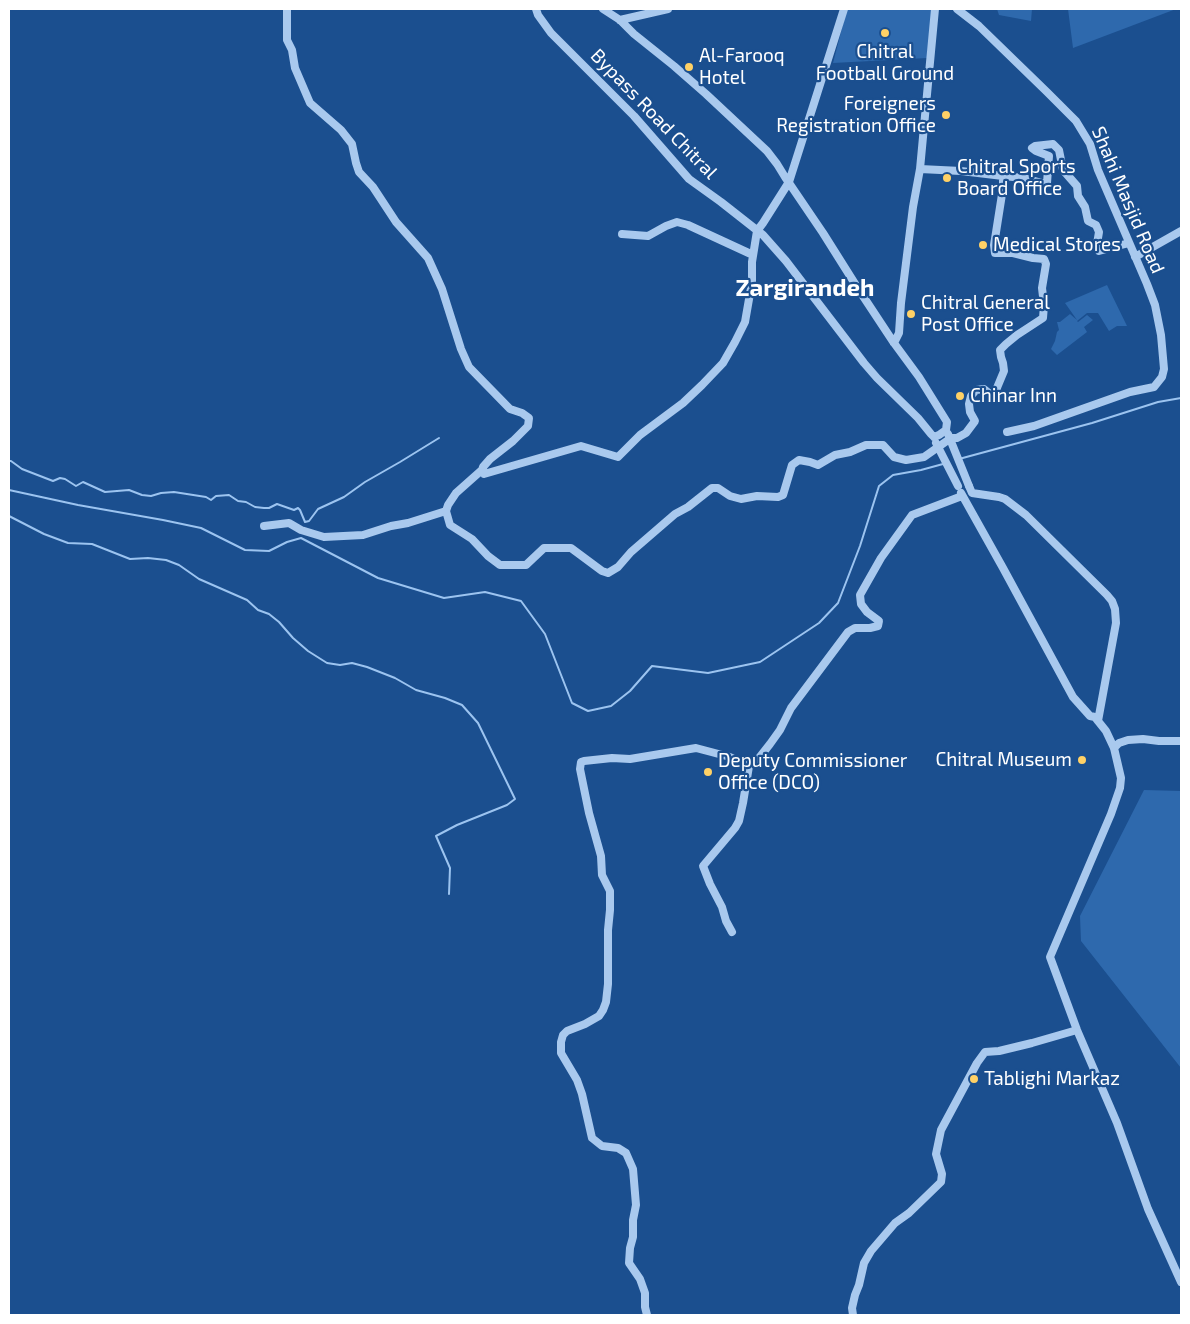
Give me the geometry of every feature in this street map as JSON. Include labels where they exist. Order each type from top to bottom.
[{"type":"street","points":[[287,9],[287,40],[310,103],[341,130],[352,144],[360,172],[373,187],[396,222],[428,258],[442,289],[461,350],[469,367],[510,409],[522,413],[529,418],[528,426],[490,459],[483,469],[456,493],[446,511],[450,525],[472,539],[488,556],[500,565],[526,566],[544,548],[571,548],[602,571],[608,573],[618,568],[631,552],[675,514],[688,507],[712,488],[718,488],[730,496],[741,499],[757,496],[778,497],[783,495],[792,465],[799,460],[818,465],[835,455],[850,452],[866,445],[882,445],[894,457],[906,460],[924,457],[951,438],[957,438],[966,433],[975,421],[970,412],[971,396],[976,390],[984,389],[994,395],[1004,371],[1000,350],[1017,335],[1043,318],[1042,288],[1046,264],[1044,259],[1013,253],[995,253],[994,245],[1004,188],[1003,176]]},
{"type":"street","name":"Bypass Road Chitral","points":[[536,9],[551,33],[634,116],[689,179],[757,231],[786,261],[864,363],[918,418],[935,440],[962,496],[1073,697],[1106,731],[1114,748],[1121,778],[1120,788],[1111,814],[1050,957],[1077,1030],[1117,1123],[1148,1209],[1181,1282]]},
{"type":"street","points":[[603,9],[620,20],[706,94],[767,151],[777,164],[856,287],[919,377],[947,422],[947,432],[972,493],[1005,499],[1026,515],[1112,601],[1115,609],[1116,623],[1098,721]]},
{"type":"street","points":[[620,20],[668,9]]},
{"type":"street","points":[[483,469],[484,474],[581,446],[618,457],[640,435],[683,403],[722,363],[745,322],[752,282],[752,262],[757,231],[788,182],[844,9]]},
{"type":"street","points":[[894,343],[899,333],[901,303],[920,169],[936,9]]},
{"type":"street","name":"Shahi Masjid Road","points":[[958,9],[979,26],[1047,92],[1076,122],[1090,144],[1098,170],[1155,305],[1164,362],[1162,377],[1154,387],[1130,392],[1034,426],[1006,432]]},
{"type":"street","points":[[920,169],[961,171],[1024,178],[1042,183],[1047,182],[1049,156],[1032,148],[1053,144],[1059,150],[1063,170],[1077,186],[1078,196],[1085,207],[1088,222],[1096,225],[1099,232],[1097,244],[1099,251],[1129,243]]},
{"type":"street","points":[[622,234],[648,236],[678,222],[753,255]]},
{"type":"street","points":[[1135,257],[1181,231]]},
{"type":"street","points":[[935,440],[939,435],[947,432]]},
{"type":"street","points":[[732,932],[703,866],[739,821],[749,766],[759,758],[770,744],[780,730],[791,708],[848,632],[855,628],[878,626],[879,621],[867,612],[862,604],[860,595],[881,558],[912,515],[962,496]]},
{"type":"street","points":[[264,526],[289,523],[301,530],[324,537],[363,535],[446,511]]},
{"type":"street","points":[[1114,748],[1119,743],[1128,740],[1181,741]]},
{"type":"street","points":[[647,1315],[645,1294],[640,1279],[629,1263],[636,1205],[633,1169],[626,1153],[618,1148],[602,1146],[592,1138],[577,1080],[561,1053],[561,1042],[567,1031],[599,1016],[606,1002],[608,984],[610,891],[602,875],[601,856],[589,813],[580,769],[581,762],[584,760],[612,758],[630,759],[696,748],[730,757],[749,766]]},
{"type":"street","points":[[853,1315],[852,1308],[864,1263],[871,1252],[895,1223],[910,1213],[941,1182],[942,1174],[936,1154],[941,1130],[977,1063],[985,1052],[1032,1044],[1077,1030]]},
{"type":"shaded area","name":"Chitral Football Ground","points":[[847,9],[933,9],[927,58],[833,63]]},
{"type":"shaded area","points":[[997,9],[1032,9],[1031,21],[999,15]]},
{"type":"shaded area","points":[[1068,9],[1176,9],[1073,48]]},
{"type":"shaded area","points":[[1107,285],[1127,326],[1117,326],[1109,331],[1098,313],[1087,313],[1077,321],[1087,315],[1093,320],[1084,327],[1087,332],[1057,355],[1051,349],[1059,330],[1057,322],[1060,322],[1070,314],[1077,320],[1065,303]]},
{"type":"shaded area","points":[[1144,790],[1181,791],[1181,1068],[1081,941],[1080,916]]},
{"type":"waterway","points":[[959,459],[1092,423],[1158,402],[1181,398]]},
{"type":"waterway","points":[[9,461],[22,469],[53,481],[60,478],[65,479],[76,486],[83,482],[105,492],[129,490],[151,496],[174,492],[206,497],[211,500],[216,496],[229,495],[238,501],[246,502],[255,507],[269,508],[277,504],[294,510],[298,508],[305,522],[309,521],[318,509],[344,497],[365,482],[439,438]]},
{"type":"waterway","points":[[9,490],[201,528],[245,550],[269,551],[287,542],[301,538],[378,578],[444,598],[485,592],[521,601],[545,634],[572,703],[588,711],[611,706],[630,691],[652,666],[708,673],[760,662],[819,623],[838,603],[860,546],[879,486],[893,475],[943,464]]},
{"type":"waterway","points":[[9,516],[44,534],[68,543],[92,544],[130,559],[166,560],[179,565],[199,579],[247,600],[258,610],[269,614],[308,651],[327,663],[340,665],[352,663],[367,667],[395,678],[416,690],[462,705],[478,723],[515,799],[507,805],[457,825],[436,836],[450,868],[449,894]]},
{"type":"place","name":"Chitral Football Ground","points":[[885,33]]},
{"type":"place","name":"Al-Farooq Hotel","points":[[689,67]]},
{"type":"place","name":"Foreigners Registration Office","points":[[946,115]]},
{"type":"place","name":"Chitral Sports Board Office","points":[[947,178]]},
{"type":"place","name":"Medical Stores","points":[[983,245]]},
{"type":"place","name":"Chitral General Post Office","points":[[911,314]]},
{"type":"place","name":"Chinar Inn","points":[[960,396]]},
{"type":"place","name":"Chitral Museum","points":[[1082,760]]},
{"type":"place","name":"Deputy Commissioner Office (DCO)","points":[[708,772]]},
{"type":"place","name":"Tablighi Markaz","points":[[974,1079]]},
{"type":"district","name":"Zargirandeh","points":[[805,288]]}]
